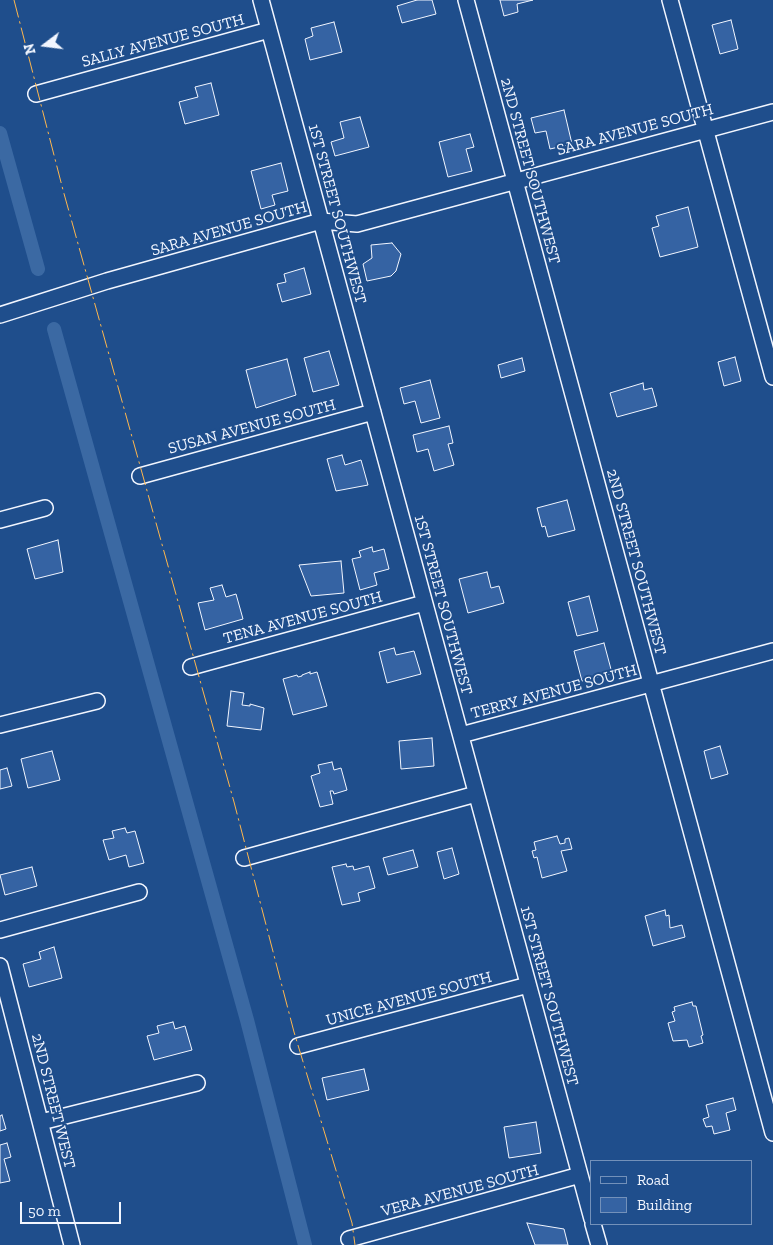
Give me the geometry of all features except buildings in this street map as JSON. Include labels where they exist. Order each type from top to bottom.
[{"type":"street","name":"1ST STREET SOUTHWEST","points":[[261,0],[590,1212]]},
{"type":"street","name":"2ND STREET SOUTHWEST","points":[[466,0],[773,1132]]},
{"type":"street","points":[[670,0],[773,377]]},
{"type":"street","name":"SALLY AVENUE SOUTH","points":[[36,94],[269,30]]},
{"type":"street","name":"SARA AVENUE SOUTH","points":[[0,315],[107,281],[321,221],[357,224],[773,112]]},
{"type":"street","name":"SUSAN AVENUE SOUTH","points":[[140,476],[373,412]]},
{"type":"street","points":[[0,520],[45,508]]},
{"type":"street","name":"TENA AVENUE SOUTH","points":[[191,667],[424,603]]},
{"type":"street","name":"TERRY AVENUE SOUTH","points":[[461,735],[773,652]]},
{"type":"street","points":[[0,725],[97,701]]},
{"type":"street","points":[[244,858],[476,794]]},
{"type":"street","points":[[0,930],[139,892]]},
{"type":"street","name":"2ND STREET WEST","points":[[0,966],[72,1245]]},
{"type":"street","name":"UNICE AVENUE SOUTH","points":[[298,1046],[528,985]]},
{"type":"street","points":[[41,1122],[197,1083]]},
{"type":"street","name":"VERA AVENUE SOUTH","points":[[349,1239],[580,1175]]},
{"type":"street","points":[[593,1225],[599,1245]]},
{"type":"waterway","points":[[0,133],[38,269]]},
{"type":"waterway","points":[[54,329],[247,1020],[305,1245]]},
{"type":"power","points":[[14,0],[63,190],[234,802],[294,1032],[352,1223],[355,1245]]}]
